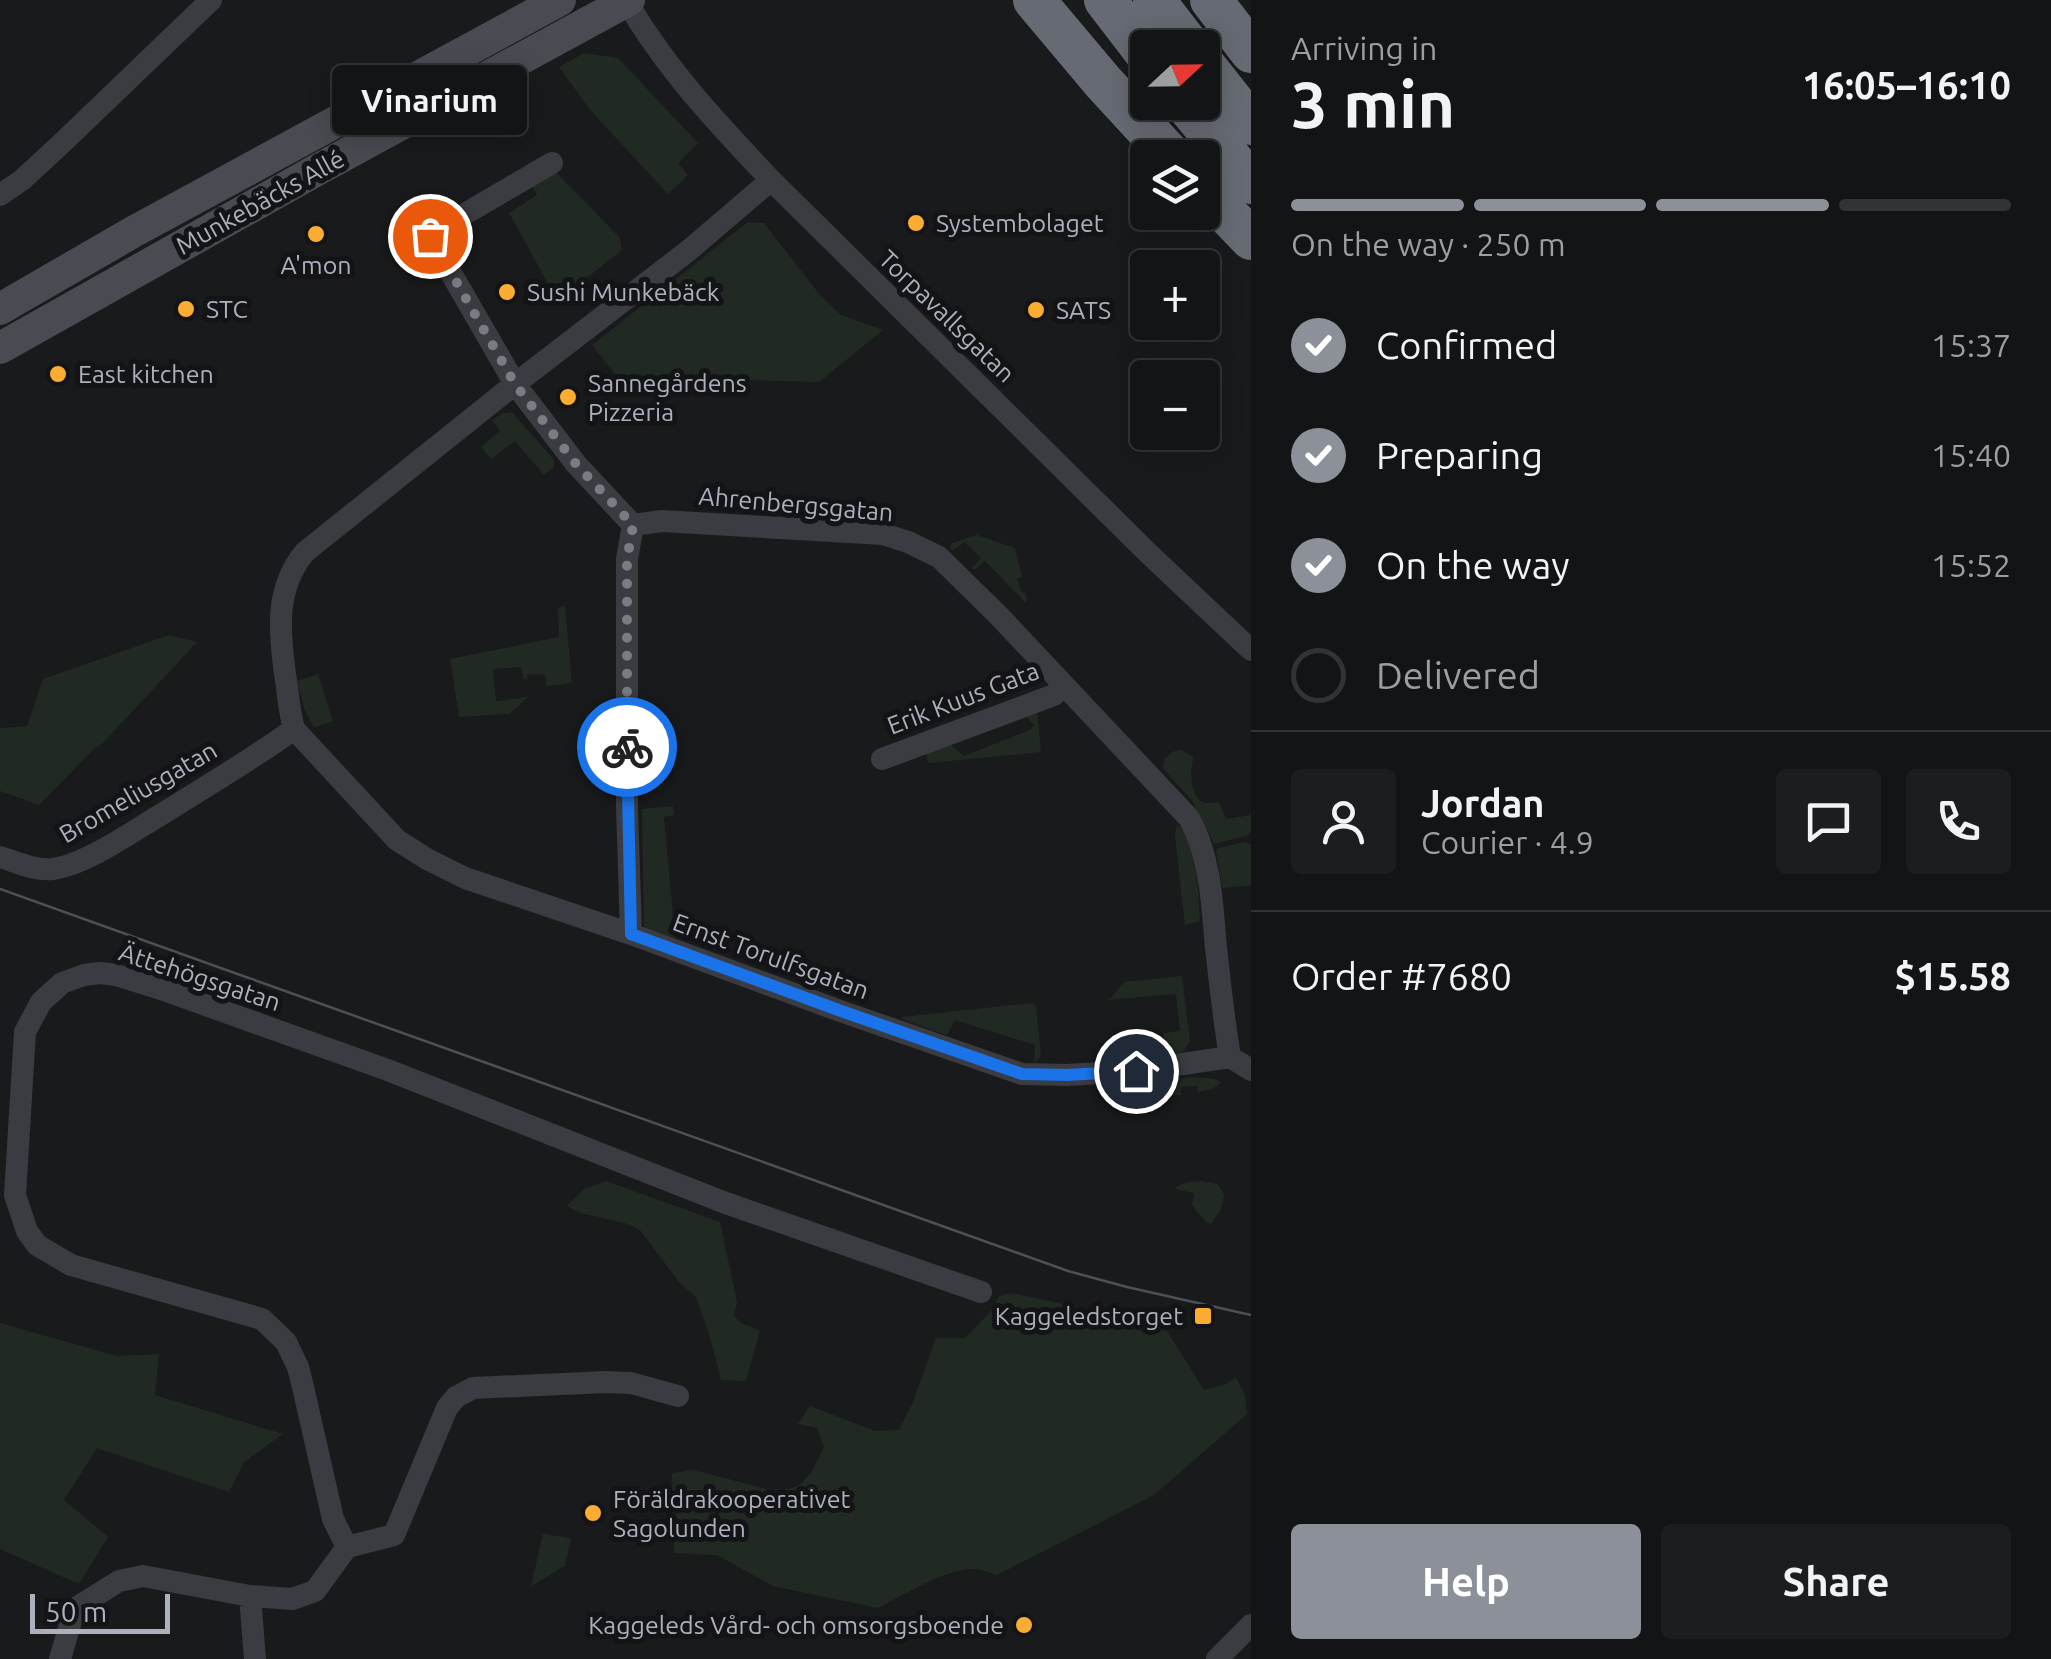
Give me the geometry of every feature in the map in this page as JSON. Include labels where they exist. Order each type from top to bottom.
[{"type":"highway","points":[[1034,0],[1157,140]]},
{"type":"highway","points":[[1105,0],[1130,33]]},
{"type":"highway","points":[[1154,0],[1177,30]]},
{"type":"highway","points":[[1211,0],[1251,52]]},
{"type":"highway","points":[[1220,85],[1251,124]]},
{"type":"highway","points":[[1199,120],[1251,183]]},
{"type":"highway","points":[[1220,207],[1251,239]]},
{"type":"street","points":[[0,195],[61,144],[210,0]]},
{"type":"street","name":"Munkebäcks Allé","points":[[0,309],[133,232],[560,0]]},
{"type":"street","name":"Munkebäcks Allé","points":[[0,348],[628,0]]},
{"type":"street","name":"Torpavallsgatan","points":[[628,0],[667,65],[771,180],[1251,650]]},
{"type":"street","points":[[552,163],[430,236],[515,384],[576,464],[633,525],[627,560],[631,934]]},
{"type":"street","points":[[294,729],[280,610],[294,566],[325,536],[688,251],[771,180]]},
{"type":"street","name":"Ahrenbergsgatan","points":[[633,525],[662,521],[883,534],[939,557],[1189,818],[1204,854],[1212,896],[1230,1057]]},
{"type":"street","name":"Erik Kuus Gata","points":[[882,759],[1054,695],[1063,686]]},
{"type":"street","name":"Bromeliusgatan","points":[[0,857],[51,870],[69,865],[120,840],[294,729]]},
{"type":"street","name":"Ernst Torulfsgatan","points":[[294,729],[397,840],[426,860],[465,878],[844,1012],[1022,1074],[1136,1071],[1230,1057]]},
{"type":"street","name":"Ättehögsgatan","points":[[25,1032],[40,1002],[62,984],[84,975],[116,975],[385,1069],[723,1202],[980,1292]]},
{"type":"street","points":[[0,1027],[25,1032],[15,1195],[27,1231],[37,1245],[71,1265],[262,1320],[286,1342],[298,1367],[333,1519],[347,1547]]},
{"type":"street","points":[[1230,1057],[1251,1070]]},
{"type":"street","points":[[60,1659],[71,1621],[80,1606],[120,1581],[143,1576],[250,1596],[292,1599],[315,1591],[347,1547],[394,1535],[447,1408],[456,1396],[474,1388],[632,1383],[678,1396]]},
{"type":"street","points":[[250,1596],[254,1659]]},
{"type":"street","points":[[1218,1659],[1251,1625]]},
{"type":"shaded area","points":[[584,53],[618,58],[698,143],[678,163],[688,175],[668,194],[591,111],[559,67]]},
{"type":"shaded area","points":[[553,169],[620,238],[622,250],[555,296],[509,213],[537,195],[531,183]]},
{"type":"shaded area","points":[[748,222],[764,223],[820,295],[841,315],[883,330],[819,382],[615,374],[592,345]]},
{"type":"shaded area","points":[[512,412],[554,460],[554,467],[544,475],[515,441],[491,459],[481,447],[500,431],[492,420]]},
{"type":"shaded area","points":[[977,535],[1015,548],[1022,577],[1017,579],[1027,604],[985,561],[972,568],[981,558],[965,542],[950,549],[952,543]]},
{"type":"shaded area","points":[[562,606],[572,683],[546,686],[545,674],[527,674],[524,679],[521,667],[493,669],[496,701],[528,697],[509,714],[459,717],[450,659],[559,637],[558,609]]},
{"type":"shaded area","points":[[169,635],[197,642],[39,805],[0,791],[0,728],[27,726],[43,679]]},
{"type":"shaded area","points":[[318,674],[333,721],[314,728],[297,681]]},
{"type":"shaded area","points":[[1037,709],[1041,752],[928,763],[926,753],[950,744],[964,756],[1030,730],[1034,725],[1025,715]]},
{"type":"shaded area","points":[[1181,750],[1194,757],[1192,786],[1201,801],[1219,802],[1226,819],[1251,815],[1247,836],[1214,844],[1193,802],[1163,768],[1168,755]]},
{"type":"shaded area","points":[[673,806],[674,815],[664,817],[675,938],[644,927],[642,811]]},
{"type":"shaded area","points":[[1177,824],[1190,845],[1198,883],[1200,921],[1185,925],[1175,836]]},
{"type":"shaded area","points":[[1243,842],[1251,844],[1251,885],[1222,888],[1216,849]]},
{"type":"shaded area","points":[[1182,976],[1190,1041],[1182,1053],[1167,1056],[1163,1033],[1180,1031],[1176,994],[1106,1000],[1124,982]]},
{"type":"shaded area","points":[[1033,1003],[1041,1054],[1034,1062],[1035,1045],[955,1020],[947,1035],[901,1019],[902,1017]]},
{"type":"shaded area","points":[[1194,1077],[1221,1083],[1198,1092],[1197,1086],[1181,1087],[1181,1095],[1139,1097],[1140,1083]]},
{"type":"shaded area","points":[[606,1181],[720,1222],[737,1302],[734,1316],[760,1330],[746,1381],[721,1380],[696,1297],[679,1282],[640,1230],[567,1206],[584,1189]]},
{"type":"shaded area","points":[[1201,1181],[1218,1184],[1224,1194],[1222,1207],[1211,1224],[1192,1205],[1194,1193],[1176,1187]]},
{"type":"shaded area","points":[[1011,1293],[1108,1313],[1167,1331],[1204,1390],[1236,1378],[1245,1395],[1247,1414],[1154,1495],[997,1575],[974,1569],[952,1573],[878,1608],[773,1586],[717,1555],[674,1553],[672,1473],[694,1470],[777,1492],[799,1486],[811,1473],[824,1447],[817,1428],[798,1424],[810,1406],[875,1431],[899,1430],[936,1338],[965,1338],[991,1311],[999,1296]]},
{"type":"shaded area","points":[[0,1323],[117,1356],[159,1354],[155,1395],[283,1434],[244,1462],[229,1492],[97,1448],[64,1500],[108,1537],[79,1584],[0,1549]]},
{"type":"shaded area","points":[[543,1534],[571,1538],[565,1566],[531,1586]]},
{"type":"tram line","points":[[0,889],[1068,1271],[1251,1315]]},
{"type":"way so far","points":[[430,236],[515,384],[576,464],[633,525],[627,560],[627,747]]},
{"type":"place","name":"Systembolaget","points":[[916,223]]},
{"type":"place","name":"A'mon","points":[[316,234]]},
{"type":"place","name":"Vinarium","points":[[430,236]]},
{"type":"place","name":"Sushi Munkebäck","points":[[507,292]]},
{"type":"place","name":"STC","points":[[186,309]]},
{"type":"place","name":"SATS","points":[[1036,310]]},
{"type":"place","name":"East kitchen","points":[[58,374]]},
{"type":"place","name":"Sannegårdens Pizzeria","points":[[568,397]]},
{"type":"place","name":"Kaggeledstorget","points":[[1203,1316]]},
{"type":"place","name":"Föräldrakooperativet Sagolunden","points":[[593,1513]]},
{"type":"place","name":"Kaggeleds Vård- och omsorgsboende","points":[[1024,1625]]},
{"type":"route","points":[[627,747],[631,934],[1022,1074],[1136,1071]]}]
